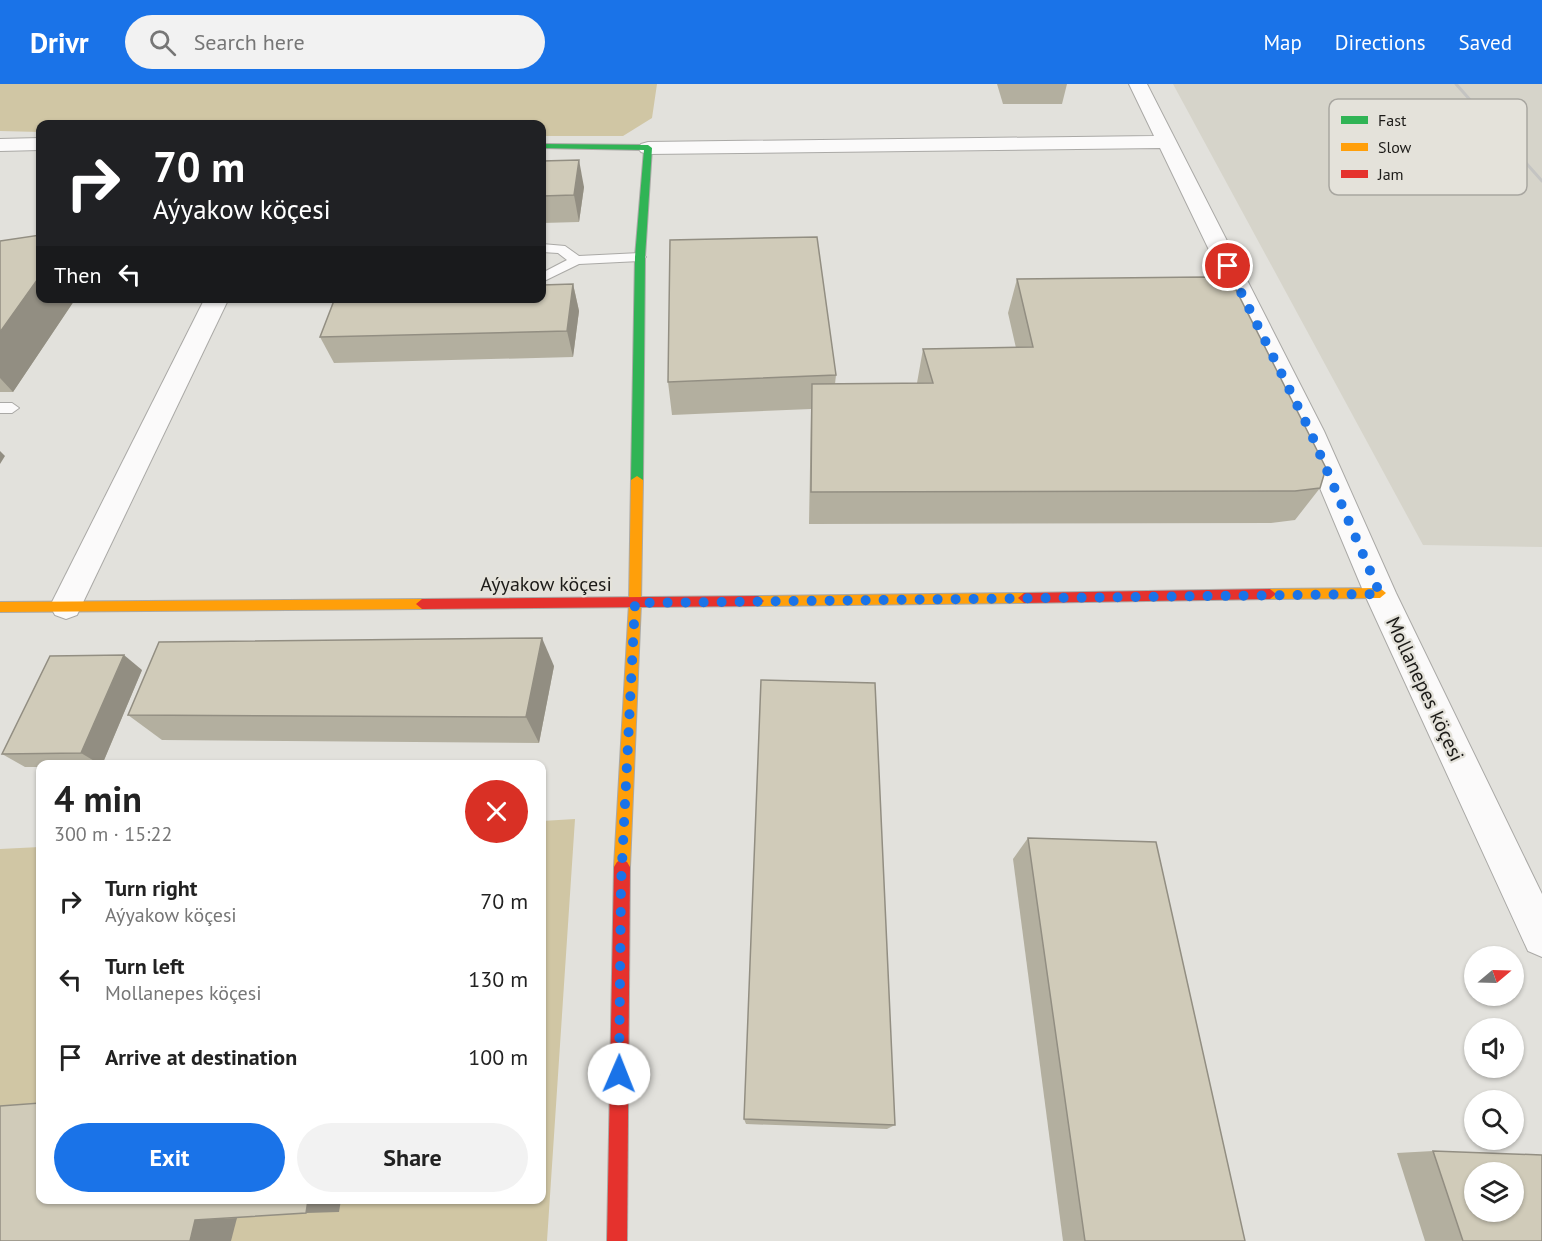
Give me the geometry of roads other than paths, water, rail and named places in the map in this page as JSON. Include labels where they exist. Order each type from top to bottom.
[{"type":"street","name":"Mollanepes köçesi","points":[[1138,84],[1310,431],[1380,594],[1542,937]]},
{"type":"street","points":[[546,146],[648,148],[1167,142]]},
{"type":"street","points":[[0,144],[36,144]]},
{"type":"street","points":[[617,1241],[621,884],[635,603],[640,257],[648,148]]},
{"type":"street","points":[[66,606],[216,303]]},
{"type":"street","name":"Aýyakow köçesi","points":[[0,607],[635,603],[1380,594]]},
{"type":"lane","points":[[546,248],[561,249],[576,260]]},
{"type":"lane","points":[[546,276],[576,260],[640,257]]},
{"type":"railway","points":[[1456,84],[1469,99]]},
{"type":"railway","points":[[1527,164],[1542,181]]}]
